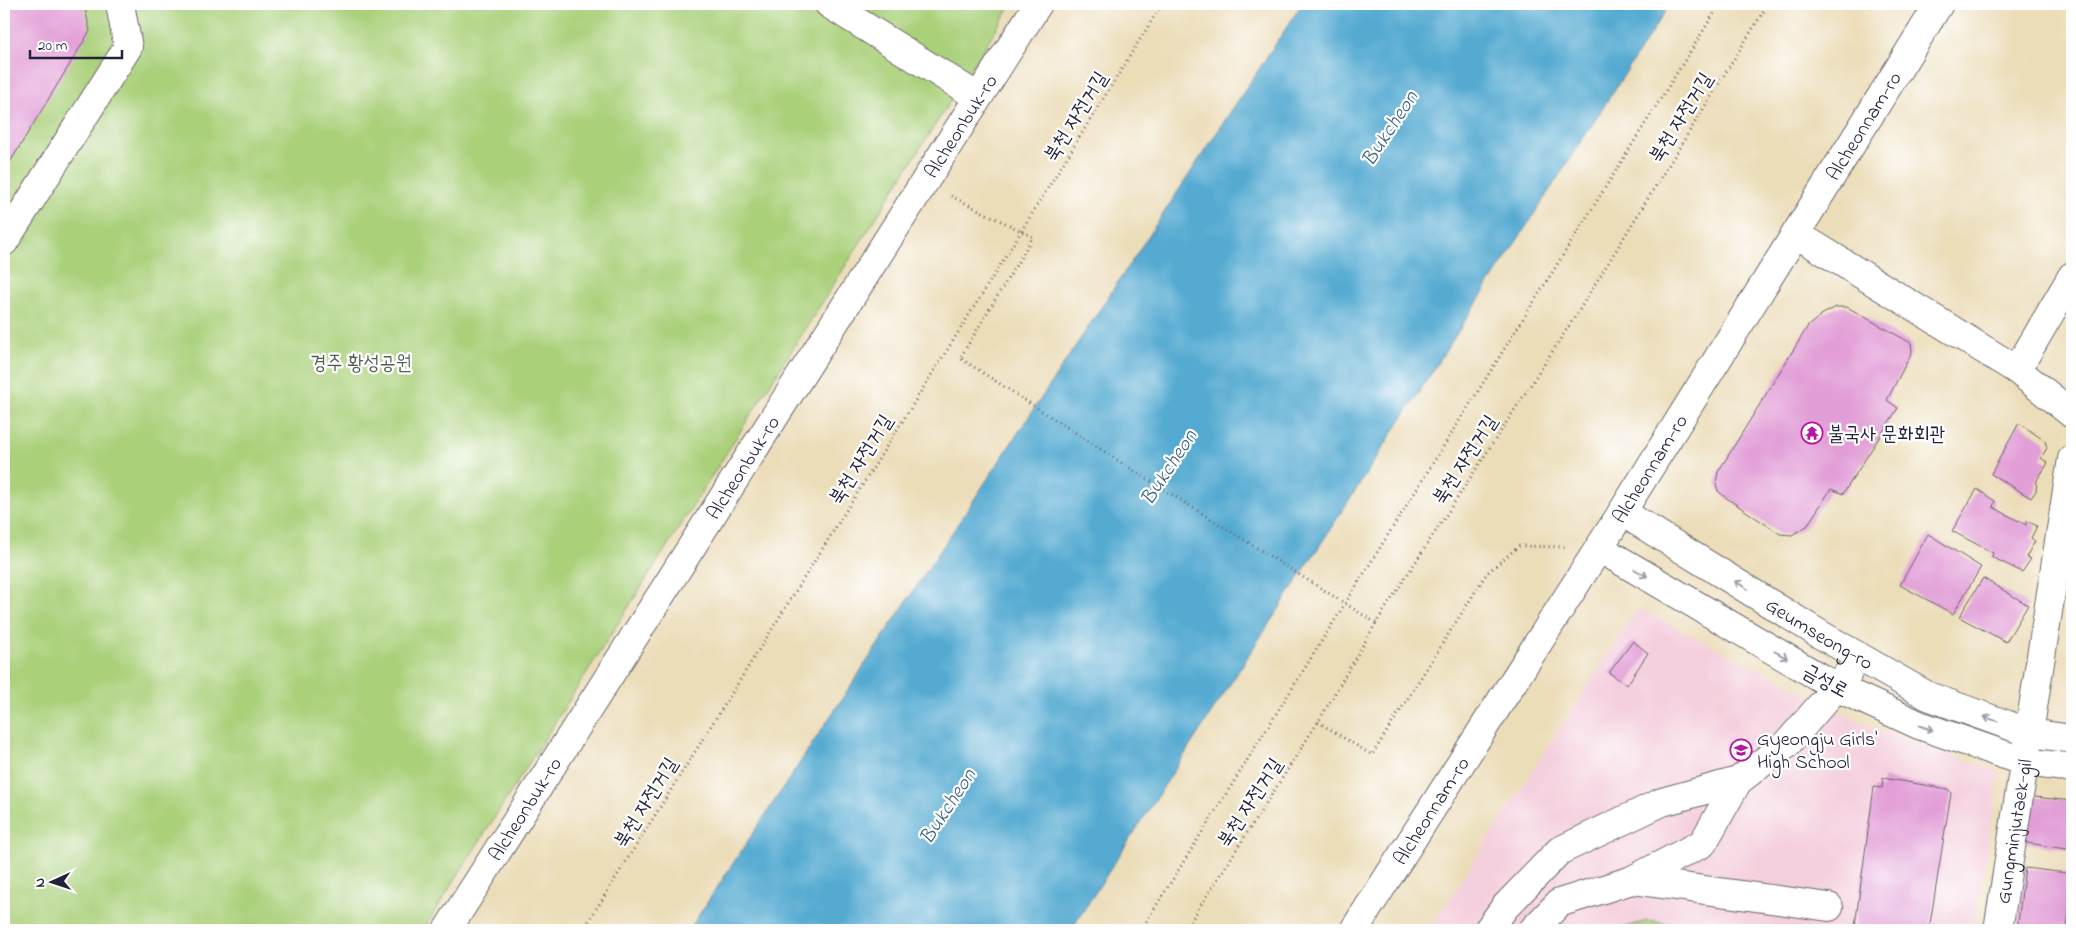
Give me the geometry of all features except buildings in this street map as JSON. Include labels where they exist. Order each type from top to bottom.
[{"type":"street","points":[[4,242],[128,46],[120,4]]},
{"type":"street","points":[[829,4],[978,96]]},
{"type":"street","name":"Alcheonbuk-ro","points":[[447,930],[1038,4]]},
{"type":"street","name":"Alcheonnam-ro","points":[[1354,930],[1622,512],[1939,4]]},
{"type":"street","points":[[1796,234],[2017,370],[2072,414]]},
{"type":"street","points":[[2017,370],[2072,276]]},
{"type":"street","points":[[2030,733],[2067,533],[2072,459]]},
{"type":"street","name":"Geumseong-ro","points":[[1622,512],[1861,658],[1928,696],[2030,733],[2072,739]]},
{"type":"street","name":"금성로","points":[[1599,548],[1836,687],[1919,725],[2025,762],[2072,768]]},
{"type":"street","points":[[1488,930],[1505,907],[1559,851],[1662,802],[1738,781],[1787,744],[1861,658]]},
{"type":"street","name":"Gungminjutaek-gil","points":[[1998,930],[2030,733]]},
{"type":"street","points":[[1533,930],[1559,903],[1632,880],[1703,843],[1738,781]]},
{"type":"street","points":[[1632,880],[1829,907]]},
{"type":"path","name":"북천 자전거길","points":[[583,930],[1162,4]]},
{"type":"path","points":[[1141,930],[1720,4]]},
{"type":"path","name":"북천 자전거길","points":[[1185,930],[1318,722],[1376,623],[1578,312],[1768,4]]},
{"type":"path","points":[[924,181],[965,204],[1033,236],[960,358],[1122,463],[1376,623]]},
{"type":"path","points":[[1318,722],[1372,755],[1487,573],[1519,546],[1599,548]]},
{"type":"shaded area","name":"Gyeongju Girls' High School","points":[[1638,608],[1873,728],[1999,772],[1974,930],[1429,930]]},
{"type":"green space","name":"경주 황성공원","points":[[4,4],[1012,4],[423,930],[4,930]]},
{"type":"green space","points":[[1647,921],[1716,930],[1615,930]]},
{"type":"water","name":"Bukcheon","points":[[1302,4],[1670,4],[1071,930],[689,930]]},
{"type":"place","name":"불국사 문화회관","points":[[1812,433]]},
{"type":"place","name":"Gyeongju Girls' High School","points":[[1741,750]]}]
